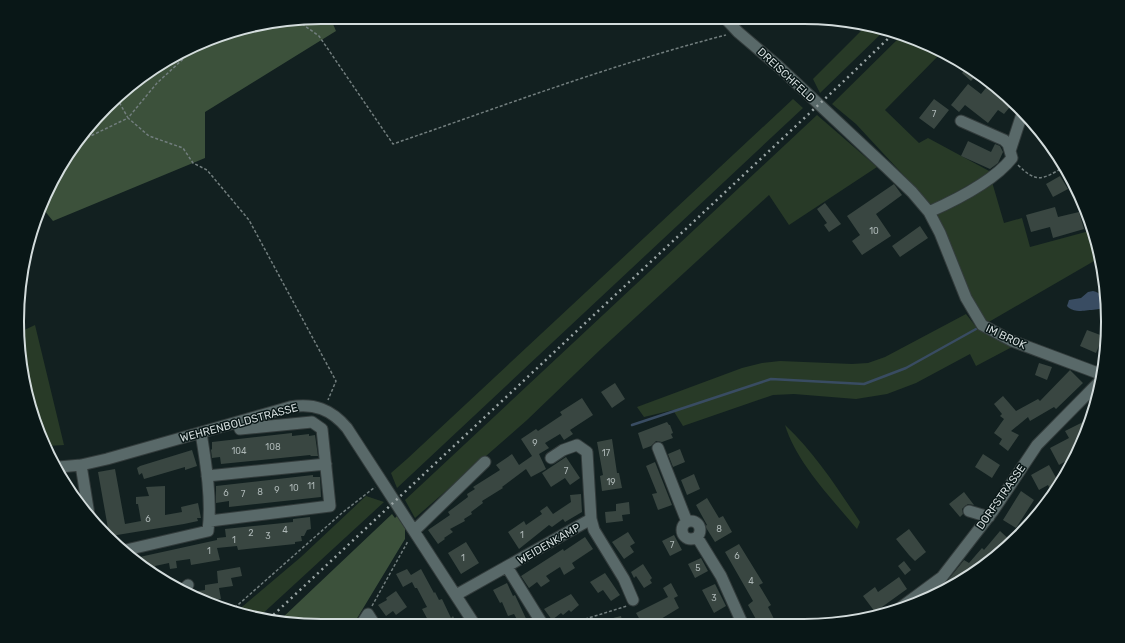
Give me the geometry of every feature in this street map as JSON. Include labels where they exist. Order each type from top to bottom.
[{"type":"street","name":"DREISCHFELD","points":[[731,24],[848,132]]},
{"type":"street","points":[[929,212],[989,179],[1006,165],[1011,154],[1021,118]]},
{"type":"street","points":[[961,120],[1004,140],[1008,144],[1011,154]]},
{"type":"street","name":"IM BROK","points":[[848,132],[912,192],[929,212],[940,233],[966,298],[982,325],[1012,341],[1096,373]]},
{"type":"street","name":"DORFSTRASSE","points":[[916,597],[942,577],[989,517],[1037,445],[1093,388]]},
{"type":"street","name":"WEHRENBOLDSTRASSE","points":[[62,467],[81,465],[133,452],[294,406],[307,406],[323,409],[331,412],[347,428],[471,619]]},
{"type":"street","points":[[210,521],[330,506],[322,429],[312,422],[240,429],[236,422]]},
{"type":"street","points":[[130,549],[208,531],[210,521],[207,476],[201,433]]},
{"type":"street","name":"WEIDENKAMP","points":[[551,458],[563,450],[577,445],[587,452],[591,520],[594,530],[624,579],[633,600]]},
{"type":"street","points":[[658,448],[687,522],[694,521],[699,526],[700,532],[697,537],[721,576],[740,619]]},
{"type":"street","points":[[414,530],[485,462]]},
{"type":"street","points":[[207,476],[326,464]]},
{"type":"street","points":[[81,465],[88,506]]},
{"type":"street","points":[[969,511],[989,517]]},
{"type":"street","name":"WEIDENKAMP","points":[[456,595],[591,520]]},
{"type":"street","name":"WEIDENKAMP","points":[[507,567],[539,619]]},
{"type":"street","points":[[365,619],[368,614],[371,619]]},
{"type":"path","points":[[303,25],[319,36],[393,144],[597,72],[672,48],[738,32]]},
{"type":"path","points":[[87,138],[128,118],[157,83],[184,58]]},
{"type":"path","points":[[120,103],[128,118],[149,136],[183,148],[193,163],[207,170],[249,220],[336,381],[331,395],[323,409]]},
{"type":"path","points":[[1011,154],[1020,168],[1031,177],[1039,179],[1047,177],[1059,170]]},
{"type":"path","points":[[236,606],[342,513],[381,481]]},
{"type":"path","points":[[368,614],[414,530]]},
{"type":"path","points":[[586,619],[626,607],[633,600]]},
{"type":"green space","points":[[333,24],[336,31],[205,112],[205,158],[53,221],[46,212],[55,190],[74,156],[85,140],[111,111],[140,85],[156,74],[190,55],[226,40],[245,34],[283,27]]},
{"type":"green space","points":[[862,30],[881,34],[820,93],[813,79]]},
{"type":"green space","points":[[897,40],[917,47],[938,56],[885,110],[919,143],[928,138],[991,172],[932,206],[856,124],[832,104]]},
{"type":"green space","points":[[793,99],[803,108],[397,488],[391,473]]},
{"type":"green space","points":[[817,115],[877,167],[789,225],[769,195],[601,349],[527,420],[415,518],[405,500]]},
{"type":"green space","points":[[992,182],[1004,223],[1022,218],[1030,247],[1087,232],[1095,261],[987,323],[970,296],[937,214]]},
{"type":"green space","points":[[966,314],[977,328],[1012,347],[976,366],[970,354],[916,383],[887,394],[856,399],[794,394],[773,395],[683,426],[673,410],[644,417],[637,407],[742,368],[762,363],[780,361],[852,364],[868,363],[885,357]]},
{"type":"green space","points":[[35,325],[64,445],[52,446],[40,417],[30,380],[24,330]]},
{"type":"green space","points":[[785,425],[806,447],[835,484],[860,522],[857,529],[826,493],[797,453]]},
{"type":"green space","points":[[366,496],[384,502],[263,613],[241,608],[301,557]]},
{"type":"green space","points":[[392,514],[395,518],[397,516],[405,528],[405,539],[357,619],[322,619],[284,616]]},
{"type":"water","points":[[1093,291],[1099,294],[1100,308],[1078,311],[1067,306],[1069,300],[1081,298],[1088,292]]},
{"type":"building","points":[[964,71],[974,77],[971,81],[962,73]]},
{"type":"building","points":[[968,84],[981,94],[987,87],[1010,107],[1004,114],[998,110],[988,123],[965,105],[959,112],[951,105]]},
{"type":"building","points":[[934,99],[949,110],[934,129],[919,118]]},
{"type":"building","points":[[968,141],[991,152],[995,144],[1000,146],[1003,152],[998,163],[990,169],[961,156]]},
{"type":"building","points":[[1060,176],[1068,189],[1053,197],[1046,184]]},
{"type":"building","points":[[894,184],[902,195],[876,214],[891,236],[862,255],[852,241],[860,235],[847,216]]},
{"type":"building","points":[[825,203],[841,224],[829,232],[824,225],[827,223],[817,209]]},
{"type":"building","points":[[1055,207],[1058,217],[1079,212],[1084,229],[1053,238],[1050,227],[1031,232],[1026,215]]},
{"type":"building","points":[[920,226],[928,238],[900,257],[892,246]]},
{"type":"building","points":[[1087,330],[1100,335],[1100,344],[1096,353],[1080,346]]},
{"type":"building","points":[[1039,363],[1052,367],[1047,380],[1035,375]]},
{"type":"building","points":[[1070,370],[1083,383],[1056,409],[1054,407],[1030,421],[1028,417],[1011,431],[1019,435],[1008,451],[999,444],[1002,439],[994,433],[1004,419],[1000,416],[1002,414],[994,404],[1003,396],[1016,411],[1038,399],[1040,401]]},
{"type":"building","points":[[615,383],[625,399],[612,408],[601,392]]},
{"type":"building","points":[[582,398],[593,415],[570,430],[573,434],[564,440],[560,434],[545,443],[549,448],[539,454],[546,469],[531,477],[526,469],[502,487],[503,488],[482,501],[483,503],[471,512],[472,514],[464,519],[465,521],[450,529],[453,532],[438,544],[428,530],[450,515],[448,512],[468,497],[467,494],[475,489],[473,487],[500,470],[496,465],[512,454],[519,465],[532,456],[521,439],[536,429],[538,431],[562,415],[560,412]]},
{"type":"building","points":[[667,422],[673,433],[671,434],[673,438],[662,442],[656,441],[651,446],[643,449],[638,433]]},
{"type":"building","points":[[1083,422],[1066,461],[1059,465],[1050,448],[1069,438],[1065,431]]},
{"type":"building","points":[[292,433],[292,436],[309,434],[309,436],[315,435],[318,456],[310,455],[221,464],[220,457],[212,458],[212,442]]},
{"type":"building","points":[[612,439],[617,473],[619,473],[622,488],[602,491],[600,476],[603,475],[597,442]]},
{"type":"building","points":[[680,449],[685,462],[673,467],[668,454]]},
{"type":"building","points":[[192,450],[197,466],[185,470],[185,467],[144,479],[142,473],[139,475],[137,468],[140,466]]},
{"type":"building","points":[[983,454],[1000,465],[992,478],[975,467]]},
{"type":"building","points":[[566,457],[580,478],[570,485],[565,478],[551,487],[542,473]]},
{"type":"building","points":[[655,462],[672,505],[658,510],[652,494],[657,493],[646,466]]},
{"type":"building","points":[[1049,465],[1056,478],[1050,489],[1048,485],[1039,490],[1031,475]]},
{"type":"building","points":[[115,469],[125,524],[141,521],[138,504],[136,504],[136,497],[149,496],[146,487],[165,486],[165,515],[182,512],[181,507],[198,503],[201,518],[197,518],[198,521],[184,524],[115,535],[108,529],[98,472]]},
{"type":"building","points":[[694,474],[700,489],[687,495],[681,480]]},
{"type":"building","points":[[313,475],[313,477],[320,477],[321,497],[229,507],[229,501],[216,503],[216,486]]},
{"type":"building","points":[[1021,491],[1034,500],[1016,528],[1003,520]]},
{"type":"building","points":[[964,492],[974,505],[968,504],[965,506],[962,509],[963,514],[960,517],[949,504]]},
{"type":"building","points":[[581,494],[582,512],[565,522],[563,519],[552,527],[549,525],[519,549],[508,532],[524,521],[526,525],[542,514],[540,511],[547,506],[553,514],[571,502],[570,495]]},
{"type":"building","points":[[707,498],[719,518],[723,516],[732,532],[715,542],[705,526],[707,525],[696,505]]},
{"type":"building","points":[[629,502],[630,514],[622,515],[623,521],[606,523],[605,512],[616,511],[616,504]]},
{"type":"building","points":[[310,517],[311,529],[307,530],[304,536],[301,536],[302,541],[295,542],[295,544],[238,550],[237,546],[217,548],[220,560],[191,565],[190,559],[176,561],[177,568],[170,569],[169,563],[155,566],[156,569],[139,557],[217,540],[217,538],[226,537],[225,529],[293,522],[293,519]]},
{"type":"building","points":[[909,529],[926,552],[915,561],[896,539]]},
{"type":"building","points":[[1000,531],[1008,538],[985,558],[946,582],[964,560],[969,563],[982,548],[984,550]]},
{"type":"building","points":[[628,532],[635,543],[630,546],[634,552],[624,559],[612,542]]},
{"type":"building","points":[[674,535],[682,550],[670,556],[662,541]]},
{"type":"building","points":[[585,537],[593,549],[572,563],[575,568],[564,575],[560,567],[546,576],[550,581],[541,587],[537,582],[529,588],[521,576],[563,549],[564,551]]},
{"type":"building","points":[[466,542],[479,563],[461,574],[448,553]]},
{"type":"building","points":[[739,544],[763,583],[759,585],[771,605],[768,607],[774,619],[756,619],[748,605],[753,601],[725,552]]},
{"type":"building","points":[[701,558],[708,571],[695,578],[688,564]]},
{"type":"building","points":[[904,561],[911,570],[905,575],[898,566]]},
{"type":"building","points":[[643,564],[652,578],[650,580],[652,583],[644,588],[636,576],[634,578],[631,572]]},
{"type":"building","points":[[240,567],[242,576],[231,578],[233,586],[219,588],[221,599],[218,600],[198,591],[205,590],[205,585],[218,583],[217,571]]},
{"type":"building","points":[[407,569],[411,575],[421,569],[434,593],[435,592],[439,600],[442,599],[451,618],[453,616],[455,619],[427,619],[422,609],[427,607],[417,588],[415,588],[412,582],[403,587],[396,574]]},
{"type":"building","points":[[605,573],[620,595],[611,601],[603,590],[598,593],[590,582]]},
{"type":"building","points":[[899,577],[907,589],[879,609],[874,610],[863,596],[875,587],[878,592]]},
{"type":"building","points":[[507,583],[513,596],[515,595],[526,619],[517,619],[514,614],[508,616],[502,602],[500,603],[493,590]]},
{"type":"building","points":[[671,583],[678,596],[674,598],[679,608],[661,619],[640,619],[636,613],[668,597],[663,588]]},
{"type":"building","points":[[715,584],[726,606],[714,613],[702,590]]},
{"type":"building","points":[[396,591],[407,607],[396,615],[393,611],[386,616],[378,605],[387,600],[386,598]]},
{"type":"building","points":[[571,594],[579,605],[571,612],[569,610],[563,615],[561,613],[553,619],[551,619],[544,609]]},
{"type":"building","points":[[621,616],[622,619],[609,619]]},
{"type":"waterway","points":[[632,425],[771,379],[864,384],[906,368],[976,329]]},
{"type":"railway","points":[[274,615],[890,37]]}]
